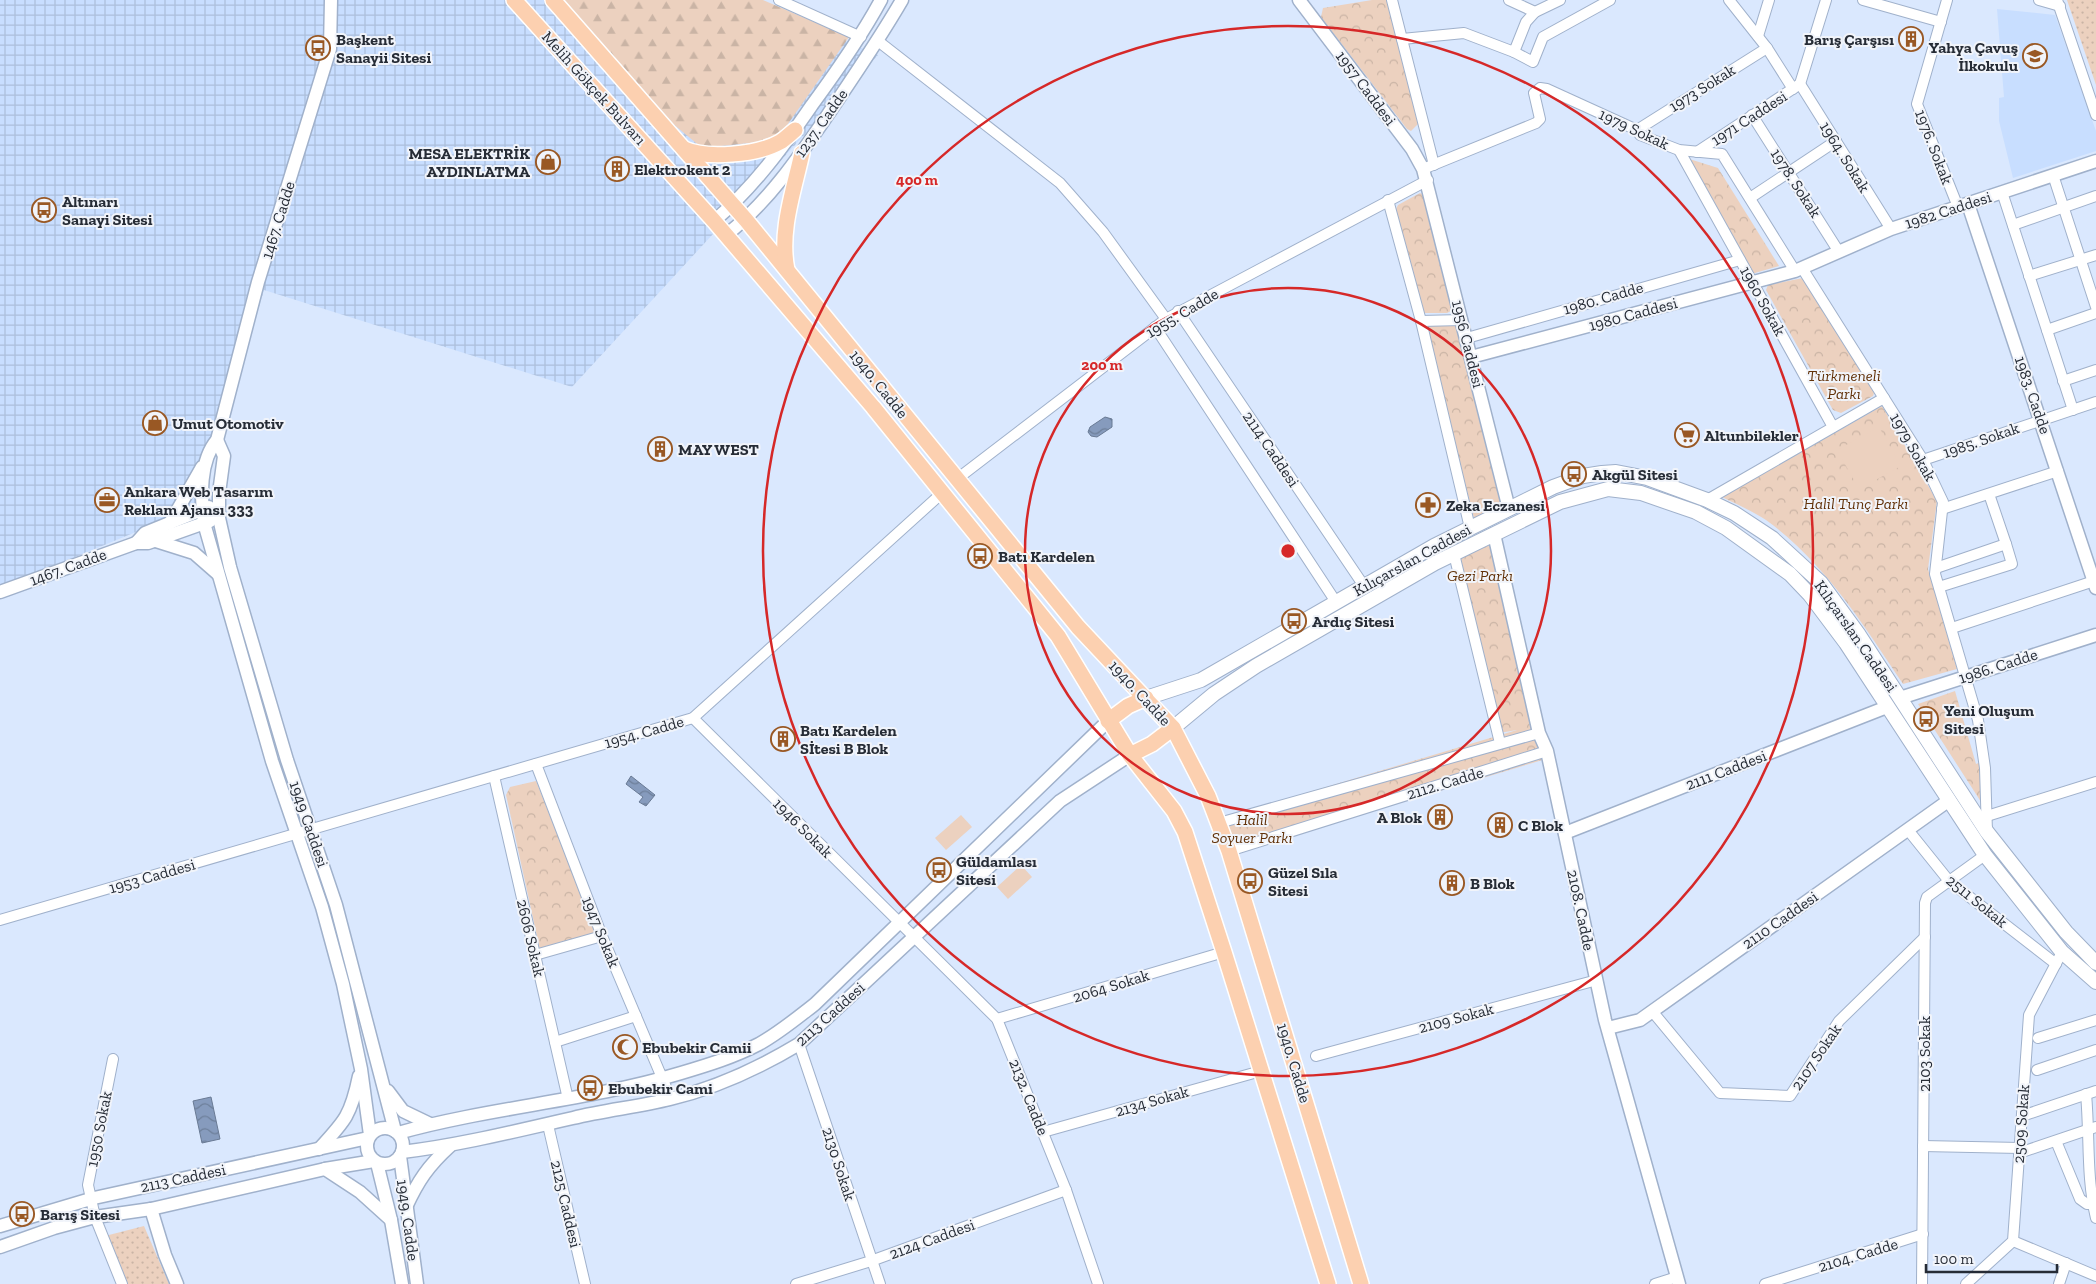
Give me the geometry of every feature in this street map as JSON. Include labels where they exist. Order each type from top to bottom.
[{"type":"main road","name":"Melih Gökçek Bulvarı","points":[[514,0],[714,221]]},
{"type":"main road","name":"Melih Gökçek Bulvarı","points":[[553,0],[733,206]]},
{"type":"main road","points":[[683,148],[695,154],[716,155],[761,149],[780,142],[795,130]]},
{"type":"main road","points":[[787,271],[783,251],[784,243],[802,153]]},
{"type":"main road","name":"1940. Cadde","points":[[733,206],[1078,627],[1173,728],[1196,770],[1229,851],[1361,1284]]},
{"type":"main road","name":"1940. Cadde","points":[[714,221],[856,387],[1058,636],[1130,755],[1174,811],[1184,832],[1224,952],[1328,1284]]},
{"type":"main road","name":"Kılıçarslan Caddesi","points":[[1146,698],[1201,680],[1364,586],[1470,528],[1553,487],[1583,476],[1602,472],[1616,472],[1647,478],[1707,500],[1734,513],[1772,538],[1799,560],[1839,606],[1987,832],[2066,932],[2096,963]]},
{"type":"main road","name":"Kılıçarslan Caddesi","points":[[1173,728],[1214,694],[1256,666],[1416,573],[1560,502],[1608,489],[1641,493],[1696,512],[1726,528],[1758,549],[1790,574],[1810,595],[1827,614],[1948,801],[2059,958],[2096,982]]},
{"type":"main road","points":[[1108,721],[1128,706],[1146,698]]},
{"type":"main road","points":[[1887,707],[1900,698]]},
{"type":"main road","points":[[1130,755],[1152,744],[1173,728]]},
{"type":"street","name":"1467. Cadde","points":[[204,523],[202,510],[205,462],[209,450],[217,440],[258,282],[330,49],[331,0]]},
{"type":"street","points":[[779,0],[861,37]]},
{"type":"street","name":"1237. Cadde","points":[[714,221],[747,192],[795,130],[861,37],[881,0]]},
{"type":"street","name":"1237. Cadde","points":[[726,235],[746,220],[802,153],[878,41],[902,0]]},
{"type":"street","name":"1957 Caddesi","points":[[1299,0],[1428,171]]},
{"type":"street","points":[[1392,0],[1402,39],[1428,171]]},
{"type":"street","points":[[1509,0],[1535,12]]},
{"type":"street","points":[[1514,52],[1526,22],[1535,12],[1560,0]]},
{"type":"street","points":[[1402,39],[1464,33],[1514,52],[1533,62],[1543,37],[1610,0]]},
{"type":"street","name":"1964. Sokak","points":[[1729,0],[1836,141],[1891,229]]},
{"type":"street","points":[[1758,36],[1769,0]]},
{"type":"street","points":[[1796,86],[1826,0]]},
{"type":"street","points":[[1863,0],[1941,22]]},
{"type":"street","name":"1976. Sokak","points":[[1947,0],[1917,104],[1963,205]]},
{"type":"street","points":[[2039,0],[2058,3],[2096,115]]},
{"type":"street","points":[[878,41],[1060,183],[1103,232],[1166,319]]},
{"type":"street","name":"1973 Sokak","points":[[1637,130],[1767,48]]},
{"type":"street","name":"1971 Caddesi","points":[[1697,152],[1796,86]]},
{"type":"street","name":"1979 Sokak","points":[[1428,171],[1539,122],[1533,96],[1536,90],[1544,88],[1637,130],[1640,135],[1679,150],[1722,154],[1884,398],[1922,460],[1942,500],[1936,568],[1939,586],[1967,676],[1983,746],[1987,832]]},
{"type":"street","name":"1978. Sokak","points":[[1752,116],[1839,252]]},
{"type":"street","points":[[1750,198],[1836,141]]},
{"type":"street","name":"1960 Sokak","points":[[1679,150],[1833,427]]},
{"type":"street","name":"1982 Caddesi","points":[[1799,269],[1891,229],[2096,161]]},
{"type":"street","name":"1955. Cadde","points":[[957,479],[1178,311],[1388,200],[1428,171]]},
{"type":"street","name":"1956 Caddesi","points":[[1428,171],[1462,320],[1509,509]]},
{"type":"street","points":[[2053,175],[2096,307]]},
{"type":"street","points":[[2002,192],[2073,410]]},
{"type":"street","points":[[2013,225],[2096,196]]},
{"type":"street","points":[[1388,200],[1421,321],[1470,528]]},
{"type":"street","name":"1983. Cadde","points":[[1963,205],[2041,420],[2095,584]]},
{"type":"street","points":[[2029,276],[2096,254]]},
{"type":"street","name":"1980. Cadde","points":[[1467,338],[1740,260]]},
{"type":"street","name":"1980 Caddesi","points":[[1471,357],[1799,269]]},
{"type":"street","name":"2114 Caddesi","points":[[1178,311],[1364,586]]},
{"type":"street","points":[[2047,330],[2096,312]]},
{"type":"street","points":[[1421,321],[1462,320]]},
{"type":"street","name":"2114 Caddesi","points":[[1155,327],[1336,602]]},
{"type":"street","points":[[2063,382],[2096,370]]},
{"type":"street","points":[[1707,500],[1884,398]]},
{"type":"street","name":"1985. Sokak","points":[[1922,460],[2096,402]]},
{"type":"street","name":"1467. Cadde","points":[[0,592],[136,543],[148,543],[219,518],[224,456],[217,440]]},
{"type":"street","points":[[170,523],[192,489],[205,462]]},
{"type":"street","points":[[1942,509],[2058,471]]},
{"type":"street","name":"1954. Cadde","points":[[304,833],[693,718],[941,494]]},
{"type":"street","points":[[1939,586],[2012,564],[1989,494]]},
{"type":"street","name":"1467. Cadde","points":[[136,543],[145,533],[219,503]]},
{"type":"street","name":"1949 Caddesi","points":[[219,518],[230,567],[284,751],[343,984],[360,1069],[369,1136]]},
{"type":"street","name":"1949 Caddesi","points":[[204,523],[272,761],[336,905],[396,1132]]},
{"type":"street","name":"2108. Cadde","points":[[1494,534],[1539,732],[1547,751],[1596,980],[1678,1281]]},
{"type":"street","points":[[156,540],[194,553],[219,576]]},
{"type":"street","points":[[1936,568],[2006,544]]},
{"type":"street","points":[[1454,554],[1500,743]]},
{"type":"street","points":[[1952,628],[2095,584]]},
{"type":"street","name":"1986. Cadde","points":[[1900,698],[2096,635]]},
{"type":"street","name":"2111 Caddesi","points":[[1565,833],[1887,707]]},
{"type":"street","name":"1946 Sokak","points":[[693,718],[914,938]]},
{"type":"street","name":"2113 Caddesi","points":[[396,1132],[568,1099],[663,1078],[725,1060],[760,1044],[782,1030],[815,1004],[1108,721]]},
{"type":"street","name":"2112. Cadde","points":[[1219,823],[1539,732]]},
{"type":"street","name":"2112. Cadde","points":[[1229,851],[1547,751]]},
{"type":"street","name":"2113 Caddesi","points":[[401,1154],[450,1146],[573,1118],[671,1099],[726,1081],[763,1066],[799,1044],[1060,801],[1130,755]]},
{"type":"street","name":"1947 Sokak","points":[[536,764],[602,936],[671,1099]]},
{"type":"street","name":"2606 Sokak","points":[[494,776],[568,1099]]},
{"type":"street","points":[[1987,816],[2096,782]]},
{"type":"street","name":"2110 Caddesi","points":[[1608,1028],[1638,1021],[1948,801]]},
{"type":"street","name":"2511 Sokak","points":[[1908,830],[1949,881],[2059,958]]},
{"type":"street","name":"1953 Caddesi","points":[[0,920],[304,833]]},
{"type":"street","name":"2103 Sokak","points":[[1922,1284],[1926,900],[1985,854]]},
{"type":"street","points":[[535,955],[602,936]]},
{"type":"street","name":"2107 Sokak","points":[[1652,1011],[1720,1093],[1786,1097],[1792,1094],[1839,1021],[1925,937]]},
{"type":"street","name":"2132. Cadde","points":[[914,938],[997,1019],[1066,1190],[1098,1284]]},
{"type":"street","name":"2064 Sokak","points":[[997,1019],[1224,952]]},
{"type":"street","name":"2509 Sokak","points":[[2013,1241],[2030,1011],[2059,958]]},
{"type":"street","name":"2109 Sokak","points":[[1316,1056],[1596,980]]},
{"type":"street","points":[[555,1042],[636,1016]]},
{"type":"street","points":[[2038,1038],[2096,1020]]},
{"type":"street","name":"2130 Sokak","points":[[799,1044],[880,1284]]},
{"type":"street","points":[[2037,1070],[2096,1050]]},
{"type":"street","name":"1950 Sokak","points":[[113,1059],[88,1185],[95,1217],[122,1284]]},
{"type":"street","points":[[319,1149],[344,1122],[353,1104],[360,1069]]},
{"type":"street","name":"2134 Sokak","points":[[1043,1132],[1261,1071]]},
{"type":"street","points":[[381,1076],[394,1102],[403,1111],[430,1124]]},
{"type":"street","points":[[2022,1116],[2091,1093],[2092,1168],[2089,1189],[2096,1218]]},
{"type":"street","name":"2125 Caddesi","points":[[548,1125],[585,1284]]},
{"type":"street","points":[[376,1162],[392,1163],[401,1154],[403,1144],[396,1132],[382,1128],[369,1136],[367,1151],[376,1162],[391,1220]]},
{"type":"street","points":[[1923,1146],[2020,1150],[2092,1129]]},
{"type":"street","name":"2113 Caddesi","points":[[0,1226],[90,1199],[319,1149],[369,1136]]},
{"type":"street","points":[[2056,1141],[2080,1199],[2084,1203],[2094,1204]]},
{"type":"street","points":[[406,1207],[419,1180],[431,1164],[450,1146]]},
{"type":"street","name":"1949. Cadde","points":[[401,1154],[406,1207],[417,1284]]},
{"type":"street","name":"2113 Caddesi","points":[[0,1247],[54,1228],[95,1217],[151,1209],[325,1169],[376,1162]]},
{"type":"street","points":[[325,1169],[360,1192],[391,1220]]},
{"type":"street","name":"2124 Caddesi","points":[[796,1284],[871,1262],[1066,1190]]},
{"type":"street","points":[[151,1209],[165,1255],[177,1284]]},
{"type":"street","name":"1949. Cadde","points":[[391,1220],[402,1284]]},
{"type":"street","name":"2104. Cadde","points":[[1765,1284],[1923,1234]]},
{"type":"street","points":[[1966,1284],[2013,1241],[2096,1276]]},
{"type":"street","points":[[2059,1284],[2066,1263]]},
{"type":"street","points":[[1656,1284],[1678,1281]]},
{"type":"shaded area","points":[[0,0],[751,0],[878,55],[572,387],[264,290],[199,506],[0,588]]},
{"type":"shaded area","name":"Yahya Çavuş İlkokulu","points":[[1997,9],[2055,15],[2096,131],[2096,151],[2013,178],[1999,121],[1999,98],[2004,97]]},
{"type":"green space","points":[[558,0],[763,0],[849,37],[783,131],[770,141],[702,148],[672,123]]},
{"type":"green space","points":[[1372,0],[1389,0],[1419,123],[1411,131],[1407,129],[1321,17],[1323,8]]},
{"type":"green space","points":[[2067,0],[2096,0],[2096,85]]},
{"type":"green space","points":[[1683,157],[1718,168],[1779,266],[1748,275]]},
{"type":"green space","points":[[1420,193],[1424,195],[1453,310],[1447,313],[1424,313],[1421,311],[1396,209],[1398,205]]},
{"type":"green space","name":"Türkmeneli Parkı","points":[[1803,278],[1875,390],[1873,396],[1841,413],[1833,410],[1766,290],[1768,285]]},
{"type":"green space","name":"Gezi Parkı","points":[[1428,325],[1455,325],[1458,328],[1500,501],[1498,506],[1474,518],[1425,329]]},
{"type":"green space","name":"Halil Tunç Parkı","points":[[1882,406],[1937,501],[1928,569],[1957,669],[1903,684],[1858,617],[1807,555],[1766,520],[1722,497]]},
{"type":"green space","points":[[1879,427],[1901,466],[1859,489],[1837,450]]},
{"type":"green space","name":"Halil Soyuer Parkı","points":[[1485,544],[1494,548],[1530,726],[1549,758],[1234,853],[1222,818],[1517,730],[1499,733],[1456,559]]},
{"type":"green space","points":[[1955,691],[1976,764],[1981,762],[1983,805],[1918,704]]},
{"type":"green space","points":[[536,781],[597,933],[540,950],[506,795],[510,787]]},
{"type":"green space","points":[[961,815],[972,827],[946,850],[935,838]]},
{"type":"green space","points":[[1021,865],[1032,877],[1008,899],[997,887]]},
{"type":"green space","points":[[144,1226],[169,1284],[126,1284],[105,1236]]},
{"type":"water","points":[[1105,417],[1112,419],[1112,427],[1097,437],[1091,436],[1088,432],[1090,427]]},
{"type":"water","points":[[631,776],[655,795],[646,806],[639,802],[643,797],[626,784]]},
{"type":"water","points":[[211,1097],[220,1139],[202,1143],[193,1101]]},
{"type":"place","name":"Barış Çarşısı","points":[[1911,39]]},
{"type":"place","name":"Başkent Sanayii Sitesi","points":[[318,48]]},
{"type":"place","name":"Yahya Çavuş İlkokulu","points":[[2035,56]]},
{"type":"place","name":"MESA ELEKTRİK AYDINLATMA","points":[[548,162]]},
{"type":"place","name":"Elektrokent 2","points":[[617,169]]},
{"type":"place","name":"Altınarı Sanayi Sitesi","points":[[44,210]]},
{"type":"place","name":"Umut Otomotiv","points":[[155,423]]},
{"type":"place","name":"Altunbilekler","points":[[1687,435]]},
{"type":"place","name":"MAY WEST","points":[[660,449]]},
{"type":"place","name":"Akgül Sitesi","points":[[1574,474]]},
{"type":"place","name":"Ankara Web Tasarım Reklam Ajansı 333","points":[[107,500]]},
{"type":"place","name":"Zeka Eczanesi","points":[[1428,505]]},
{"type":"place","name":"Batı Kardelen","points":[[980,556]]},
{"type":"place","name":"Ardıç Sitesi","points":[[1294,621]]},
{"type":"place","name":"Yeni Oluşum Sitesi","points":[[1926,719]]},
{"type":"place","name":"Batı Kardelen Sİtesi B Blok","points":[[783,739]]},
{"type":"place","name":"A Blok","points":[[1440,817]]},
{"type":"place","name":"C Blok","points":[[1500,825]]},
{"type":"place","name":"Güldamlası Sitesi","points":[[939,870]]},
{"type":"place","name":"Güzel Sıla Sitesi","points":[[1250,881]]},
{"type":"place","name":"B Blok","points":[[1452,883]]},
{"type":"place","name":"Ebubekir Camii","points":[[625,1047]]},
{"type":"place","name":"Ebubekir Cami","points":[[590,1088]]},
{"type":"place","name":"Barış Sitesi","points":[[22,1214]]}]
